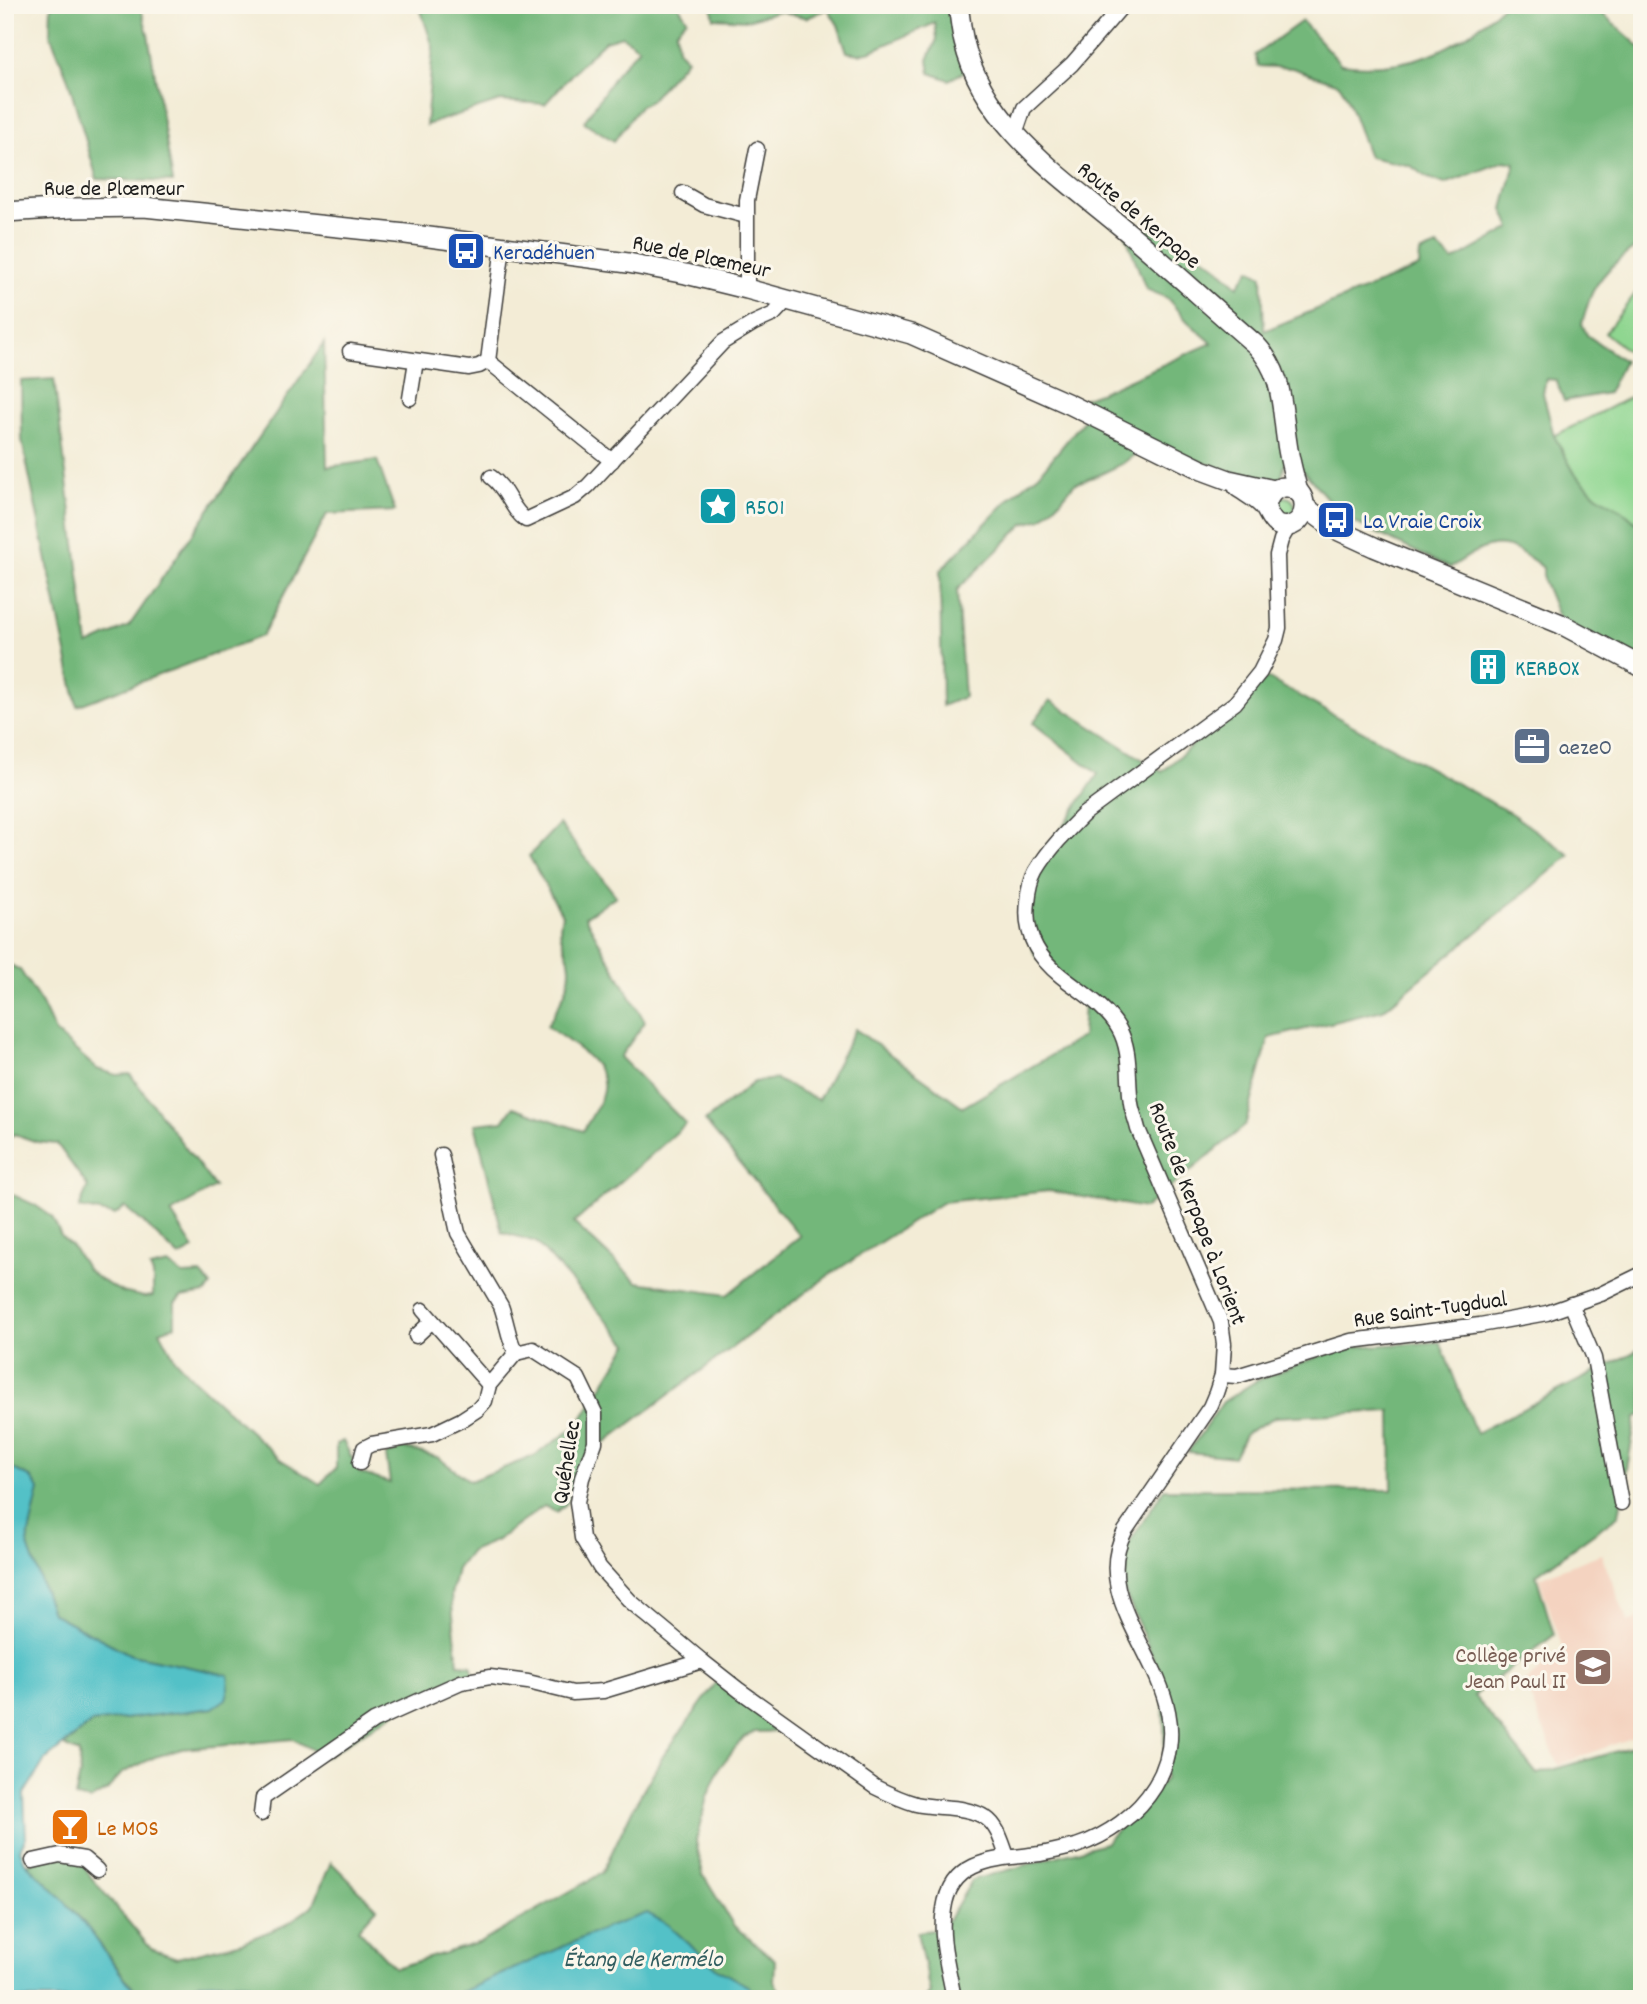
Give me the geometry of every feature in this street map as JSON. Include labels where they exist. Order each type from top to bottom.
[{"type":"main road","name":"Route de Kerpape","points":[[958,5],[964,42],[976,77],[1015,134],[1053,173],[1124,230],[1271,363],[1280,388],[1289,456],[1285,507]]},
{"type":"main road","name":"Rue de Plœmeur","points":[[5,212],[144,207],[375,230],[628,263],[747,289],[911,334],[1000,372],[1285,507]]},
{"type":"main road","points":[[1285,507],[1560,624],[1642,667]]},
{"type":"street","points":[[1015,134],[1024,108],[1072,64],[1123,5]]},
{"type":"street","points":[[999,114],[1024,108]]},
{"type":"street","points":[[747,289],[747,200],[757,149]]},
{"type":"street","points":[[683,193],[704,205],[746,216]]},
{"type":"street","points":[[488,361],[503,246]]},
{"type":"street","points":[[754,323],[766,294]]},
{"type":"street","points":[[491,477],[501,486],[520,516],[526,520],[575,497],[723,342],[774,314],[787,300]]},
{"type":"street","points":[[349,351],[469,368],[488,361]]},
{"type":"street","points":[[410,398],[416,360]]},
{"type":"street","points":[[488,361],[612,461]]},
{"type":"street","name":"Route de Kerpape à Lorient","points":[[954,1999],[944,1948],[943,1927],[944,1908],[953,1885],[968,1870],[993,1858],[1041,1854],[1078,1845],[1097,1837],[1127,1818],[1140,1805],[1155,1786],[1163,1770],[1169,1739],[1169,1712],[1154,1668],[1121,1601],[1115,1580],[1115,1561],[1125,1531],[1210,1408],[1222,1375],[1224,1344],[1221,1322],[1138,1129],[1131,1103],[1128,1055],[1120,1031],[1102,1008],[1043,959],[1030,936],[1026,912],[1032,880],[1064,834],[1084,814],[1236,703],[1260,672],[1266,659],[1272,626],[1270,566],[1273,538],[1285,507]]},
{"type":"street","points":[[359,1463],[364,1448],[372,1444],[432,1434],[478,1409],[485,1401],[489,1385],[516,1353],[506,1319],[458,1233],[441,1155]]},
{"type":"street","name":"Rue Saint-Tugdual","points":[[1222,1375],[1237,1376],[1351,1341],[1480,1325],[1547,1313],[1601,1294],[1642,1274]]},
{"type":"street","points":[[1571,1304],[1594,1358],[1621,1503]]},
{"type":"street","points":[[416,1336],[427,1315],[489,1385]]},
{"type":"street","name":"Quéhellec","points":[[516,1353],[533,1349],[578,1378],[595,1413],[594,1443],[577,1502],[582,1538],[600,1568],[631,1601],[739,1690],[875,1787],[899,1799],[968,1811],[986,1818],[993,1824],[1007,1856]]},
{"type":"street","points":[[261,1814],[263,1797],[374,1721],[461,1682],[490,1677],[504,1678],[556,1690],[589,1693],[702,1661]]},
{"type":"street","points":[[33,1861],[60,1855],[84,1859],[97,1870]]},
{"type":"shaded area","name":"Collège privé Jean Paul II","points":[[1601,1554],[1628,1622],[1642,1617],[1642,1734],[1558,1765],[1524,1682],[1564,1652],[1539,1578]]},
{"type":"green space","points":[[51,5],[140,5],[148,34],[173,182],[97,179],[68,79],[50,34]]},
{"type":"green space","points":[[419,5],[678,5],[687,19],[676,31],[678,49],[687,59],[650,101],[640,106],[614,141],[584,122],[618,71],[639,48],[622,36],[605,41],[545,104],[500,101],[426,125],[433,47]]},
{"type":"green space","points":[[711,5],[952,5],[966,71],[949,80],[930,73],[928,60],[937,39],[935,23],[859,54],[847,52],[838,25],[828,9],[807,18],[779,11],[747,20],[714,18]]},
{"type":"green space","points":[[1503,5],[1593,5],[1642,49],[1642,243],[1603,276],[1593,291],[1582,324],[1587,335],[1624,361],[1608,393],[1564,401],[1556,380],[1546,379],[1543,393],[1554,436],[1575,474],[1596,495],[1620,509],[1642,528],[1642,668],[1561,624],[1543,580],[1543,568],[1510,547],[1483,548],[1450,568],[1343,517],[1295,461],[1285,463],[1281,480],[1267,484],[1149,444],[1122,464],[1074,484],[1041,519],[1024,524],[957,590],[964,697],[942,706],[940,571],[1011,497],[1041,472],[1089,414],[1069,404],[1212,343],[1187,321],[1167,298],[1146,289],[1124,230],[1149,229],[1210,261],[1238,286],[1250,269],[1262,276],[1264,331],[1419,267],[1420,253],[1437,246],[1453,261],[1511,228],[1503,209],[1515,163],[1505,161],[1445,184],[1426,177],[1411,166],[1369,157],[1346,95],[1339,84],[1292,68],[1258,66],[1255,55],[1302,21],[1341,64],[1365,66],[1409,61],[1449,46],[1467,35]]},
{"type":"green space","points":[[1642,285],[1642,362],[1605,333]]},
{"type":"green space","points":[[324,343],[327,467],[377,460],[395,511],[327,514],[262,636],[77,706],[22,441],[21,381],[54,379],[88,645],[129,626]]},
{"type":"green space","points":[[1642,391],[1642,525],[1596,495],[1575,474],[1554,436]]},
{"type":"green space","points":[[1285,497],[1292,500],[1295,507],[1292,514],[1285,517],[1278,514],[1275,507],[1278,500]]},
{"type":"green space","points":[[1267,678],[1512,814],[1570,855],[1383,1010],[1269,1038],[1245,1126],[1145,1208],[1049,1191],[943,1202],[829,1275],[583,1459],[566,1504],[556,1512],[544,1506],[497,1540],[471,1551],[457,1569],[451,1595],[458,1664],[471,1665],[475,1677],[407,1705],[325,1757],[293,1739],[182,1749],[155,1757],[122,1773],[107,1790],[90,1800],[75,1797],[80,1774],[79,1753],[64,1746],[91,1723],[213,1708],[228,1675],[131,1655],[52,1613],[27,1543],[39,1489],[30,1477],[5,1465],[5,1191],[35,1205],[52,1217],[61,1236],[87,1269],[122,1292],[144,1297],[153,1296],[153,1275],[150,1268],[168,1264],[183,1275],[201,1274],[211,1285],[206,1293],[181,1297],[175,1303],[175,1326],[160,1331],[175,1359],[280,1459],[320,1484],[336,1468],[336,1444],[343,1441],[360,1473],[390,1483],[386,1455],[404,1448],[437,1457],[470,1481],[534,1456],[578,1425],[628,1344],[536,1242],[502,1232],[475,1124],[503,1121],[513,1107],[583,1131],[602,1095],[603,1080],[592,1061],[547,1026],[562,999],[570,969],[561,938],[562,915],[529,856],[559,824],[616,896],[585,917],[645,1022],[620,1057],[686,1124],[574,1223],[637,1282],[727,1295],[800,1236],[705,1121],[754,1082],[775,1079],[818,1100],[855,1029],[963,1107],[1082,1037],[1084,1002],[1035,955],[1022,922],[1042,858],[1098,774],[1033,723],[1050,700],[1162,772]]},
{"type":"green space","points":[[5,962],[20,970],[42,1004],[55,1032],[97,1069],[117,1075],[130,1074],[215,1187],[171,1213],[194,1249],[179,1257],[125,1207],[115,1215],[79,1208],[88,1187],[57,1144],[37,1142],[14,1134],[5,1142]]},
{"type":"green space","points":[[1440,1342],[1476,1433],[1642,1348],[1642,1415],[1636,1417],[1619,1515],[1536,1575],[1554,1635],[1474,1696],[1537,1774],[1642,1744],[1642,1999],[925,1999],[930,1993],[917,1932],[933,1930],[949,1919],[972,1880],[1105,1843],[1165,1779],[1163,1681],[1123,1588],[1122,1554],[1164,1489],[1392,1490],[1391,1411],[1275,1417],[1246,1433],[1234,1457],[1188,1452],[1223,1402],[1256,1381],[1349,1347]]},
{"type":"green space","points":[[717,1682],[790,1731],[755,1732],[744,1737],[720,1767],[707,1797],[696,1841],[703,1875],[734,1926],[775,1960],[774,1981],[784,1999],[757,1999],[749,1987],[717,1969],[667,1924],[605,1928],[446,1999],[262,1999],[250,1983],[201,1982],[170,1998],[142,1999],[81,1919],[27,1864],[60,1855],[81,1862],[151,1949],[177,1958],[243,1942],[285,1925],[313,1906],[331,1862],[377,1908],[358,1929],[395,1968],[481,1942],[602,1873],[633,1808],[663,1756]]},
{"type":"water","points":[[5,1465],[30,1477],[39,1489],[27,1543],[52,1613],[131,1655],[228,1675],[226,1699],[213,1708],[91,1723],[45,1760],[24,1794],[26,1837],[20,1849],[25,1862],[88,1928],[142,1999],[5,1999]]},
{"type":"water","name":"Étang de Kermélo","points":[[647,1913],[667,1924],[717,1969],[749,1987],[757,1999],[446,1999],[605,1928]]},
{"type":"water","points":[[201,1982],[250,1983],[262,1999],[156,1999],[170,1998]]},
{"type":"place","name":"Keradéhuen","points":[[466,251]]},
{"type":"place","name":"R501","points":[[718,506]]},
{"type":"place","name":"La Vraie Croix","points":[[1336,520]]},
{"type":"place","name":"KERBOX","points":[[1488,667]]},
{"type":"place","name":"aezeO","points":[[1532,746]]},
{"type":"place","name":"Collège privé Jean Paul II","points":[[1593,1667]]},
{"type":"place","name":"Le MOS","points":[[70,1827]]}]
